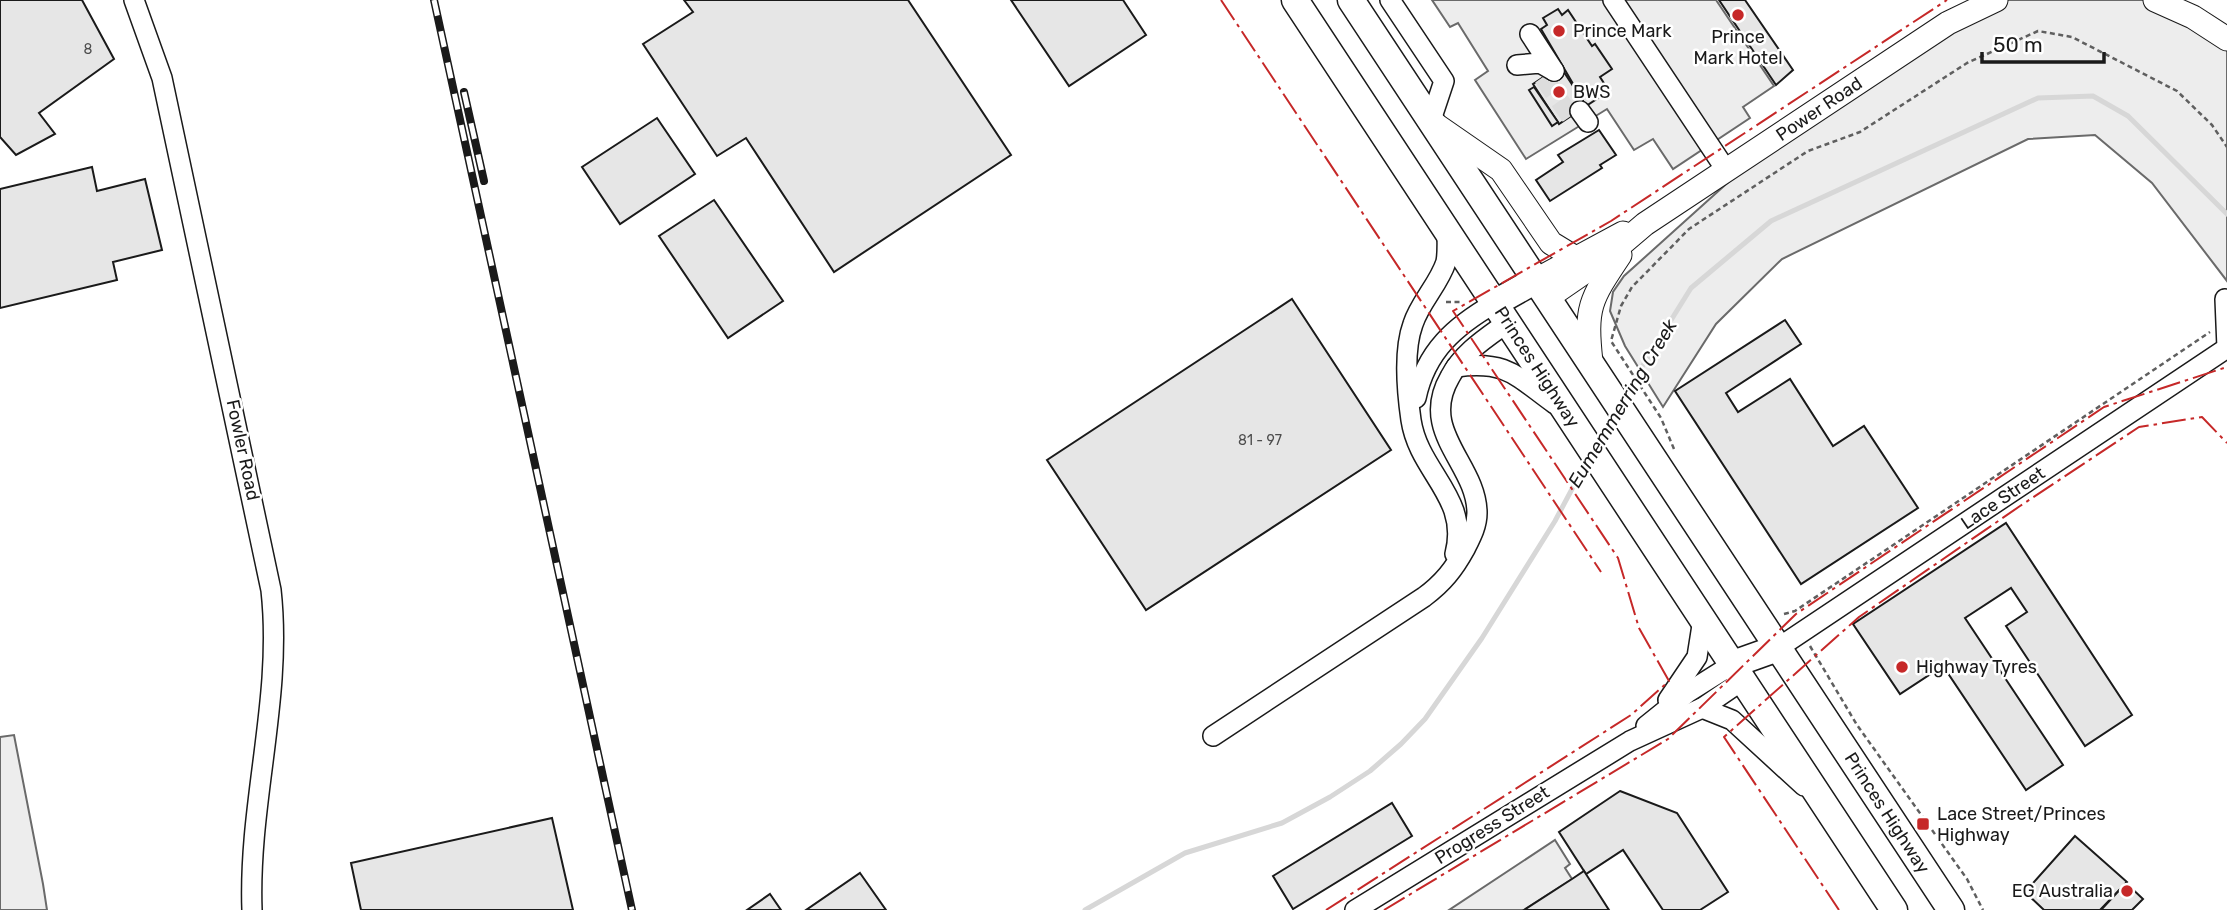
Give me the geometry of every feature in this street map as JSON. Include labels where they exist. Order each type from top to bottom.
[{"type":"highway","name":"Princes Highway","points":[[1295,0],[1895,910]]},
{"type":"highway","name":"Princes Highway","points":[[1351,0],[1642,440],[1789,641],[1951,910]]},
{"type":"highway","points":[[1502,313],[1542,289]]},
{"type":"highway","points":[[1738,672],[1789,641]]},
{"type":"main road","name":"Power Road","points":[[1542,289],[1638,230],[1948,23],[1996,0]]},
{"type":"main road","points":[[2155,0],[2193,17],[2227,39]]},
{"type":"main road","points":[[1432,122],[1501,170],[1551,243],[1574,257]]},
{"type":"main road","points":[[1595,370],[1588,327],[1590,301],[1638,230]]},
{"type":"main road","name":"Power Road","points":[[1542,289],[1574,257],[1638,230]]},
{"type":"street","name":"Fowler Road","points":[[134,0],[162,78],[271,590],[274,670],[253,841],[253,910]]},
{"type":"street","points":[[1390,0],[1443,80],[1432,122]]},
{"type":"street","points":[[1613,0],[1726,170]]},
{"type":"street","points":[[1517,65],[1540,63],[1548,74],[1530,34]]},
{"type":"street","points":[[1424,597],[1442,580],[1458,544],[1459,526],[1451,499],[1417,443],[1411,419],[1410,333],[1416,316],[1445,263],[1447,229]]},
{"type":"street","points":[[2225,299],[2227,348]]},
{"type":"street","points":[[1411,419],[1423,374],[1437,349],[1463,322],[1502,313]]},
{"type":"street","points":[[1213,736],[1424,597],[1448,577],[1476,522],[1473,492],[1452,453],[1441,418],[1444,389],[1456,367],[1502,313]]},
{"type":"street","name":"Lace Street","points":[[1789,641],[2227,348]]},
{"type":"street","points":[[1456,367],[1481,364],[1500,366],[1571,417]]},
{"type":"street","points":[[1653,720],[1697,657],[1703,619]]},
{"type":"street","name":"Progress Street","points":[[1355,910],[1630,741],[1702,708],[1738,672]]},
{"type":"street","name":"Progress Street","points":[[1630,741],[1688,693],[1738,672]]},
{"type":"street","points":[[1702,708],[1732,720],[1826,806]]},
{"type":"path","points":[[1676,453],[1661,418],[1611,341],[1627,294],[1689,229],[1808,151],[1860,132],[1967,63],[2038,31],[2072,37],[2177,91],[2212,125],[2227,147]]},
{"type":"path","points":[[1438,301],[1468,303]]},
{"type":"path","points":[[1784,614],[1795,611],[2226,322]]},
{"type":"path","points":[[1779,610],[1784,614],[1789,641],[1819,660],[1857,725],[1967,879],[1983,910]]},
{"type":"shaded area","points":[[1432,0],[1716,0],[1774,86],[1743,107],[1750,118],[1673,169],[1653,139],[1634,150],[1607,109],[1526,159],[1475,80],[1488,71],[1458,23],[1450,27]]},
{"type":"shaded area","points":[[1996,0],[2155,0],[2227,39],[2227,281],[2152,183],[2095,135],[2028,139],[1782,259],[1716,324],[1663,407],[1625,346],[1610,311],[1613,292],[1624,276],[1783,133]]},
{"type":"shaded area","points":[[14,735],[47,910],[0,910],[0,737]]},
{"type":"shaded area","points":[[1555,840],[1570,864],[1565,868],[1572,879],[1524,910],[1449,910]]},
{"type":"building","points":[[0,0],[82,0],[114,59],[39,113],[55,134],[16,155],[0,137]]},
{"type":"building","points":[[684,0],[908,0],[1011,155],[834,272],[746,138],[717,156],[643,44],[693,12]]},
{"type":"building","points":[[1011,0],[1123,0],[1146,35],[1069,86]]},
{"type":"building","points":[[1719,0],[1745,0],[1793,70],[1776,85]]},
{"type":"building","points":[[1558,9],[1562,15],[1568,10],[1592,46],[1595,44],[1612,69],[1600,77],[1609,91],[1586,106],[1541,29],[1547,25],[1543,18]]},
{"type":"building","points":[[1560,66],[1586,106],[1559,124],[1533,84]]},
{"type":"building","points":[[1534,87],[1558,122],[1552,126],[1529,90]]},
{"type":"building","points":[[657,118],[695,174],[620,224],[582,167]]},
{"type":"building","points":[[1599,130],[1616,155],[1600,165],[1602,168],[1550,201],[1536,180],[1563,162],[1558,155]]},
{"type":"building","points":[[92,167],[97,191],[145,179],[162,250],[113,262],[117,280],[0,308],[0,189]]},
{"type":"building","points":[[714,200],[783,301],[728,338],[659,236]]},
{"type":"building","points":[[1292,299],[1391,450],[1146,610],[1047,460]]},
{"type":"building","points":[[1785,320],[1801,344],[1726,393],[1738,412],[1790,379],[1833,446],[1864,426],[1918,508],[1801,584],[1675,391]]},
{"type":"building","points":[[2006,523],[2132,715],[2085,746],[2006,626],[2027,612],[2011,588],[1965,618],[2063,765],[2026,790],[1943,666],[1900,694],[1853,624]]},
{"type":"building","points":[[1620,791],[1677,813],[1728,892],[1700,910],[1663,910],[1623,850],[1586,874],[1559,832]]},
{"type":"building","points":[[1392,803],[1412,836],[1293,909],[1273,876]]},
{"type":"building","points":[[552,818],[573,910],[361,910],[351,863]]},
{"type":"building","points":[[2075,836],[2127,882],[2100,910],[2044,910],[2025,892]]},
{"type":"building","points":[[1584,871],[1609,910],[1524,910],[1572,879]]},
{"type":"building","points":[[860,873],[886,910],[806,910]]},
{"type":"building","name":"EG Australia","points":[[2126,883],[2143,899],[2132,910],[2101,910]]},
{"type":"building","points":[[770,894],[781,910],[747,910]]},
{"type":"waterway","name":"Eumemmerring Creek","points":[[1622,399],[1691,288],[1771,221],[2038,98],[2093,96],[2128,116],[2227,214]]},
{"type":"waterway","name":"Eumemmerring Creek","points":[[1596,445],[1614,414]]},
{"type":"waterway","name":"Eumemmerring Creek","points":[[1085,910],[1185,853],[1282,823],[1370,771],[1401,744],[1425,719],[1482,638],[1555,521],[1588,459]]},
{"type":"tunnel","points":[[1543,77],[1571,117]]},
{"type":"railway","points":[[434,0],[632,910]]},
{"type":"railway","points":[[464,92],[484,181]]},
{"type":"power","points":[[1221,0],[1601,572]]},
{"type":"power","points":[[1326,910],[1631,715],[1669,681],[1639,628],[1618,558],[1453,311],[1611,221],[1947,0]]},
{"type":"power","points":[[1384,910],[1668,739],[1796,614],[2104,407],[2227,367]]},
{"type":"power","points":[[1839,910],[1724,737],[1859,617],[2139,427],[2202,417],[2227,443]]},
{"type":"place","name":"Prince Mark Hotel","points":[[1738,15]]},
{"type":"place","name":"Prince Mark","points":[[1559,31]]},
{"type":"place","name":"BWS","points":[[1559,92]]},
{"type":"place","name":"Highway Tyres","points":[[1902,667]]},
{"type":"place","name":"Lace Street/Princes Highway","points":[[1923,824]]},
{"type":"place","name":"EG Australia","points":[[2127,891]]}]
